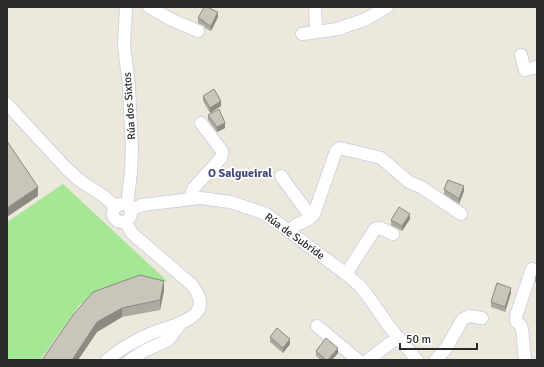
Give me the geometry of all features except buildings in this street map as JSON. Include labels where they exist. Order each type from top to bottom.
[{"type":"street","name":"Rúa dos Sixtos","points":[[124,207],[131,172],[132,150],[129,87],[124,45],[126,7]]},
{"type":"street","points":[[149,7],[172,20],[198,31]]},
{"type":"street","points":[[315,7],[316,32]]},
{"type":"street","points":[[302,34],[338,29],[366,19],[387,7]]},
{"type":"street","points":[[521,55],[525,70],[537,67]]},
{"type":"street","points":[[7,104],[79,180],[124,207]]},
{"type":"street","points":[[190,199],[193,189],[222,155],[222,151],[201,123]]},
{"type":"street","points":[[289,231],[296,225],[309,219],[314,214],[336,151],[340,148],[380,158],[409,182],[461,214]]},
{"type":"street","points":[[280,176],[311,217]]},
{"type":"street","name":"Rúa de Subride","points":[[124,207],[200,198],[231,202],[266,214],[360,286],[398,338],[417,360]]},
{"type":"street","points":[[107,360],[133,342],[193,317],[199,308],[200,299],[191,284],[135,236],[125,221],[116,220],[114,211],[124,207]]},
{"type":"street","points":[[346,274],[375,229],[380,228],[393,234]]},
{"type":"street","points":[[525,360],[522,329],[516,321],[516,316],[532,269]]},
{"type":"street","points":[[436,360],[447,347],[463,319],[469,316],[482,318]]},
{"type":"street","points":[[130,360],[144,351],[168,340],[181,323]]},
{"type":"street","points":[[317,326],[358,360]]},
{"type":"street","points":[[368,360],[398,338]]},
{"type":"green space","points":[[63,184],[167,281],[146,281],[80,304],[40,360],[7,360],[7,222]]},
{"type":"district","name":"O Salgueiral","points":[[240,173]]}]
